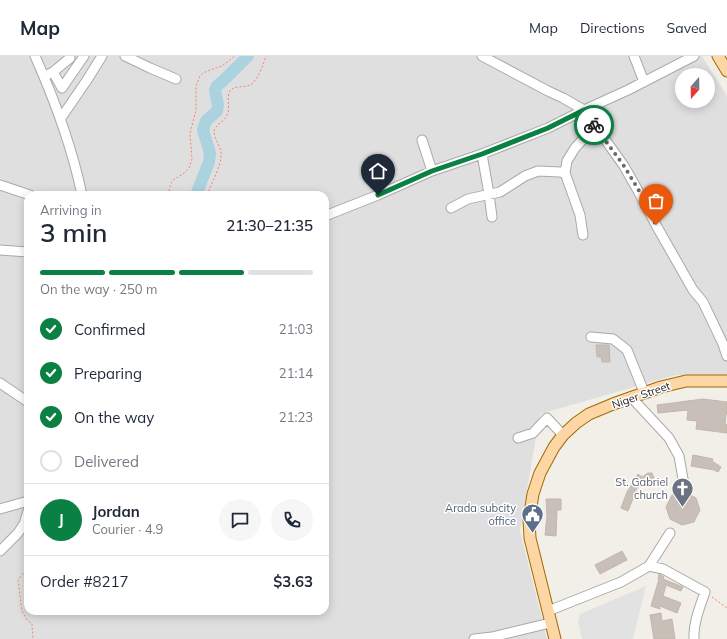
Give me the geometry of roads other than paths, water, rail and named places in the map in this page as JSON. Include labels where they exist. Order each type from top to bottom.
[{"type":"main road","points":[[718,56],[727,71]]},
{"type":"main road","name":"Niger Street","points":[[555,639],[530,538],[529,520],[533,494],[540,473],[554,447],[563,435],[589,414],[644,392],[686,381],[727,381]]},
{"type":"street","points":[[35,56],[61,118],[81,191]]},
{"type":"street","points":[[61,118],[102,56]]},
{"type":"street","points":[[125,56],[176,79]]},
{"type":"street","points":[[482,56],[584,110],[624,166],[638,189],[678,264],[693,290],[703,302],[725,342],[727,356]]},
{"type":"street","points":[[634,56],[644,82]]},
{"type":"street","points":[[329,214],[432,171],[482,154],[548,128],[644,82],[679,60],[694,56]]},
{"type":"street","points":[[43,75],[53,72],[69,57],[82,58],[62,88],[53,72]]},
{"type":"street","points":[[583,235],[580,215],[565,173],[567,161],[575,148],[595,126]]},
{"type":"street","points":[[422,140],[432,171]]},
{"type":"street","points":[[482,154],[492,217]]},
{"type":"street","points":[[451,208],[468,199],[500,192],[526,176],[538,171],[565,173]]},
{"type":"street","points":[[0,185],[24,193]]},
{"type":"street","points":[[0,250],[24,252]]},
{"type":"street","points":[[591,337],[613,339],[627,350],[644,392]]},
{"type":"street","points":[[0,383],[24,399]]},
{"type":"street","points":[[631,397],[668,438],[679,456],[683,479]]},
{"type":"street","points":[[518,438],[533,432],[547,418],[563,435]]},
{"type":"street","points":[[1,508],[24,502]]},
{"type":"street","points":[[0,551],[24,524]]},
{"type":"street","points":[[548,611],[622,582],[649,566],[670,533]]},
{"type":"street","points":[[649,566],[663,569],[705,592],[699,610],[694,639]]},
{"type":"street","points":[[474,639],[492,637],[550,623]]},
{"type":"waterway","points":[[198,191],[209,162],[210,153],[203,130],[206,121],[217,111],[218,105],[215,90],[217,86],[248,56]]},
{"type":"place","name":"St. Gabriel church","points":[[683,508]]},
{"type":"place","name":"Arada subcity office","points":[[532,534]]}]
